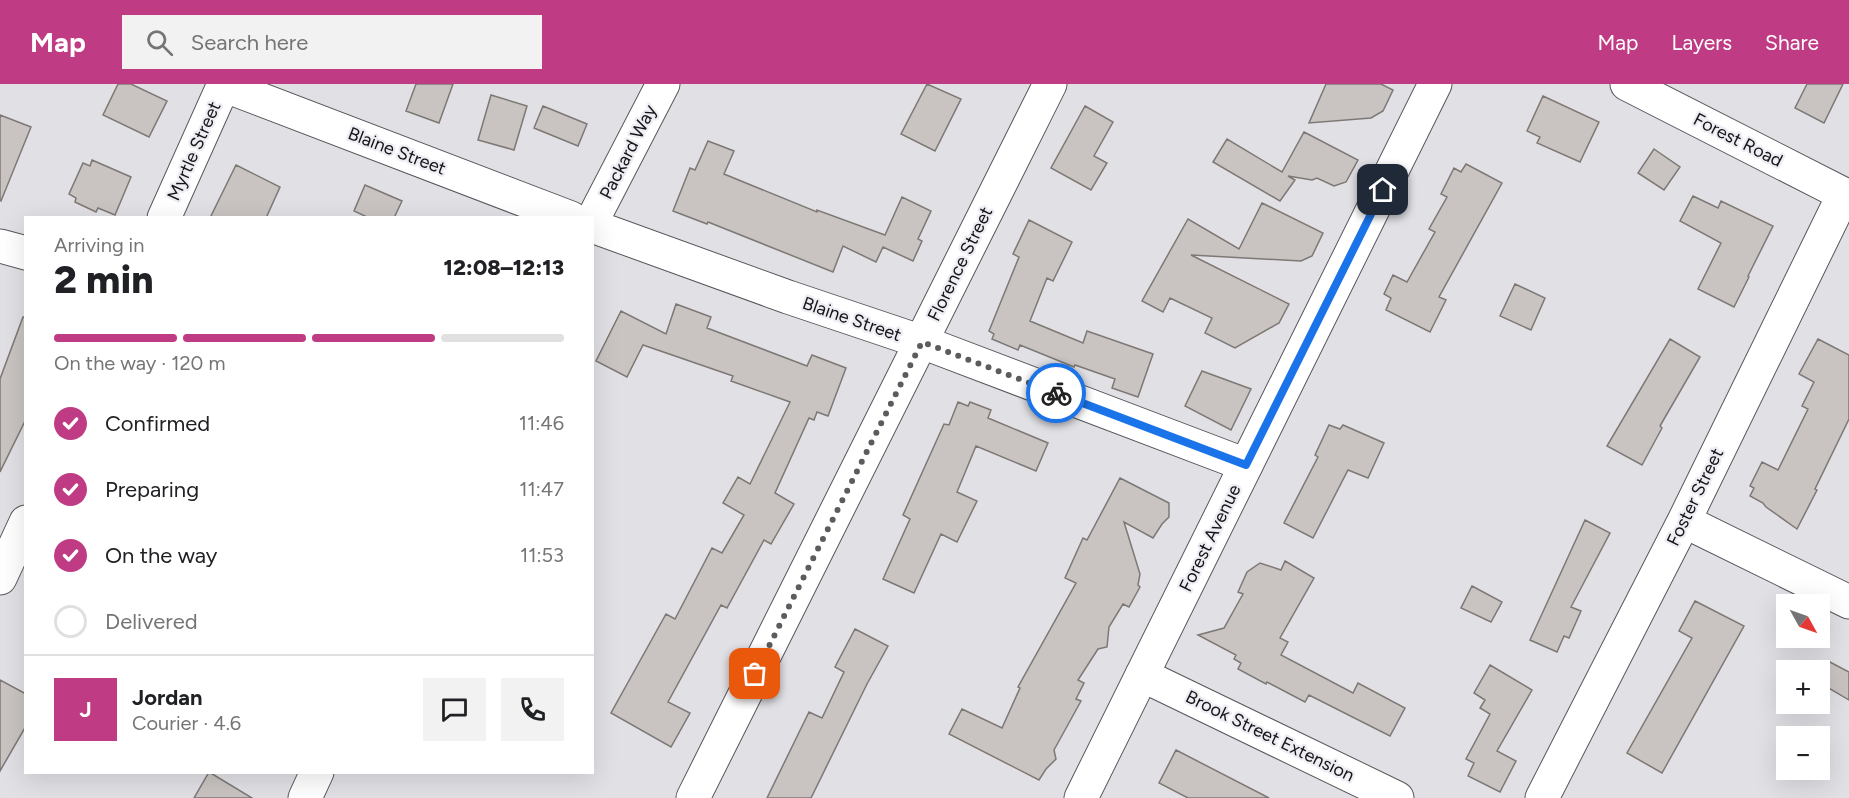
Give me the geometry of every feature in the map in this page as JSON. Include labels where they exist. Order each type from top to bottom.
[{"type":"street","name":"Packard Way","points":[[594,217],[663,84]]},
{"type":"street","name":"Florence Street","points":[[693,798],[1050,84]]},
{"type":"street","name":"Forest Avenue","points":[[1081,798],[1435,84]]},
{"type":"street","name":"Forest Road","points":[[1627,84],[1847,195]]},
{"type":"street","name":"Blaine Street","points":[[224,85],[566,216]]},
{"type":"street","name":"Myrtle Street","points":[[165,216],[224,85]]},
{"type":"street","name":"Foster Street","points":[[1542,798],[1847,195]]},
{"type":"street","name":"Blaine Street","points":[[594,227],[788,297],[922,342],[1246,465]]},
{"type":"street","points":[[0,246],[24,253]]},
{"type":"street","points":[[1684,521],[1849,602]]},
{"type":"street","points":[[0,578],[24,526]]},
{"type":"street","name":"Brook Street Extension","points":[[1142,675],[1397,798]]},
{"type":"street","points":[[305,798],[316,774]]},
{"type":"building","points":[[118,84],[131,84],[167,101],[149,137],[103,115]]},
{"type":"building","points":[[416,84],[453,84],[439,123],[406,111]]},
{"type":"building","points":[[927,84],[961,99],[935,151],[901,134]]},
{"type":"building","points":[[1326,84],[1381,84],[1393,90],[1383,111],[1371,118],[1309,123]]},
{"type":"building","points":[[1807,84],[1843,84],[1824,123],[1795,108]]},
{"type":"building","points":[[491,95],[527,106],[514,150],[478,140]]},
{"type":"building","points":[[1543,96],[1599,122],[1580,162],[1537,143],[1540,137],[1527,131]]},
{"type":"building","points":[[543,106],[587,124],[578,146],[534,128]]},
{"type":"building","points":[[1085,106],[1113,122],[1094,156],[1107,163],[1091,190],[1051,168]]},
{"type":"building","points":[[0,115],[31,127],[1,201],[0,200]]},
{"type":"building","points":[[1304,132],[1358,160],[1346,182],[1334,186],[1317,178],[1312,180],[1288,176],[1295,180],[1280,201],[1213,162],[1227,139],[1282,172]]},
{"type":"building","points":[[708,141],[734,151],[724,174],[817,212],[817,210],[885,235],[902,197],[931,211],[918,239],[922,241],[913,261],[883,247],[876,262],[843,246],[833,272],[708,222],[707,224],[673,211],[690,168],[695,170]]},
{"type":"building","points":[[1654,149],[1680,167],[1664,190],[1638,173]]},
{"type":"building","points":[[92,160],[131,177],[115,215],[98,208],[96,212],[75,202],[76,198],[69,194],[83,163],[90,166]]},
{"type":"building","points":[[1466,164],[1502,183],[1439,297],[1446,300],[1430,332],[1386,310],[1391,298],[1384,294],[1393,275],[1407,282],[1435,232],[1429,229],[1447,197],[1441,194],[1454,168],[1461,172]]},
{"type":"building","points":[[236,165],[280,187],[267,216],[211,216]]},
{"type":"building","points":[[365,185],[402,201],[395,216],[365,216],[354,211]]},
{"type":"building","points":[[1693,196],[1718,208],[1721,201],[1773,226],[1734,307],[1698,289],[1721,243],[1680,221]]},
{"type":"building","points":[[1262,203],[1323,233],[1312,256],[1301,261],[1191,255],[1289,304],[1279,323],[1235,348],[1205,333],[1212,318],[1170,298],[1163,312],[1142,301],[1188,219],[1239,249]]},
{"type":"building","points":[[1029,220],[1072,242],[1053,281],[1047,278],[1030,321],[1083,343],[1087,331],[1153,354],[1138,397],[1112,388],[1115,379],[1075,365],[1074,367],[1020,345],[1018,350],[992,339],[994,334],[989,331],[1019,257],[1013,254]]},
{"type":"building","points":[[1515,284],[1545,298],[1531,330],[1500,316]]},
{"type":"building","points":[[676,304],[711,317],[707,328],[807,366],[812,355],[846,368],[828,416],[817,412],[814,420],[809,418],[775,493],[794,504],[771,544],[764,540],[727,608],[721,605],[668,702],[690,713],[671,747],[611,713],[666,614],[675,619],[712,548],[722,553],[744,515],[723,503],[738,477],[750,484],[790,402],[731,381],[733,376],[643,345],[627,377],[596,361],[621,311],[666,334]]},
{"type":"building","points":[[24,317],[24,423],[0,472],[0,379]]},
{"type":"building","points":[[1670,339],[1700,357],[1660,426],[1662,428],[1642,465],[1607,446]]},
{"type":"building","points":[[1818,339],[1849,355],[1849,419],[1797,529],[1750,496],[1754,488],[1750,486],[1762,462],[1778,470],[1808,409],[1802,406],[1814,382],[1799,374]]},
{"type":"building","points":[[1202,371],[1251,389],[1231,430],[1185,406]]},
{"type":"building","points":[[958,402],[968,406],[970,402],[991,410],[988,418],[1048,443],[1036,471],[976,446],[957,492],[977,501],[957,542],[941,534],[914,593],[883,579],[910,519],[903,515],[944,424],[949,425]]},
{"type":"building","points":[[1329,425],[1340,429],[1343,425],[1384,443],[1368,478],[1348,470],[1313,538],[1284,523],[1318,457],[1315,455]]},
{"type":"building","points":[[1120,478],[1169,503],[1169,517],[1153,538],[1124,522],[1140,574],[1138,585],[1140,587],[1129,607],[1123,604],[1109,627],[1107,647],[1098,649],[1078,680],[1084,683],[1076,699],[1081,701],[1054,750],[1056,759],[1039,780],[949,734],[962,709],[1002,728],[1020,688],[1018,687],[1076,583],[1065,578],[1083,538],[1087,540]]},
{"type":"building","points":[[1585,520],[1610,533],[1571,607],[1581,611],[1569,638],[1564,636],[1557,652],[1530,640]]},
{"type":"building","points":[[1285,561],[1314,578],[1280,638],[1288,642],[1281,655],[1353,693],[1358,683],[1405,708],[1390,736],[1309,695],[1305,702],[1267,682],[1266,684],[1238,669],[1241,663],[1234,659],[1236,655],[1198,635],[1224,628],[1243,594],[1238,592],[1247,572],[1260,563],[1281,570]]},
{"type":"building","points":[[1472,586],[1502,602],[1491,622],[1461,608]]},
{"type":"building","points":[[1695,601],[1744,626],[1662,773],[1627,753],[1692,638],[1679,631]]},
{"type":"building","points":[[855,629],[888,646],[811,798],[767,798],[809,712],[822,718],[844,672],[835,667]]},
{"type":"building","points":[[1830,662],[1849,672],[1849,700],[1830,689]]},
{"type":"building","points":[[1490,665],[1532,690],[1497,751],[1516,761],[1500,792],[1468,776],[1474,763],[1466,759],[1490,714],[1480,708],[1485,700],[1474,693]]},
{"type":"building","points":[[0,680],[24,693],[24,729],[0,771]]},
{"type":"building","points":[[1176,750],[1269,798],[1188,798],[1159,783]]},
{"type":"building","points":[[208,774],[212,774],[252,798],[194,798]]},
{"type":"way so far","points":[[755,674],[922,342],[1056,393]]},
{"type":"route","points":[[1056,393],[1246,465],[1383,190]]}]
